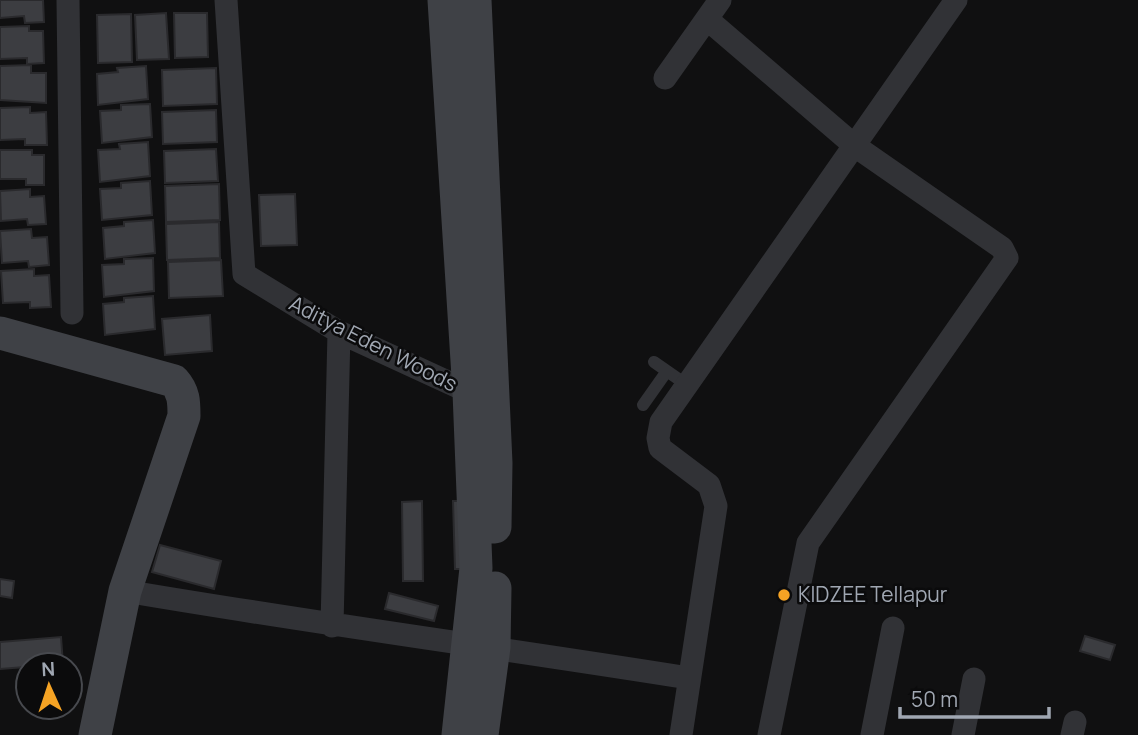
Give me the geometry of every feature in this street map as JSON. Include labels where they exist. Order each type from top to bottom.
[{"type":"street","points":[[68,0],[72,313]]},
{"type":"street","name":"Aditya Eden Woods","points":[[226,0],[244,274],[339,332],[481,397]]},
{"type":"street","points":[[444,0],[481,397]]},
{"type":"street","points":[[475,0],[481,397],[482,735]]},
{"type":"street","points":[[681,735],[716,506],[709,485],[660,448],[658,438],[661,422],[956,0]]},
{"type":"street","points":[[666,78],[714,9],[855,146],[1002,248],[1007,258],[808,543],[769,735]]},
{"type":"street","points":[[332,626],[339,332]]},
{"type":"street","points":[[0,333],[174,381],[181,388],[184,416],[125,591],[101,734]]},
{"type":"street","points":[[125,591],[332,626],[482,645],[689,678]]},
{"type":"street","points":[[872,735],[893,628]]},
{"type":"street","points":[[458,735],[482,645]]},
{"type":"street","points":[[963,735],[974,679]]},
{"type":"lane","points":[[654,362],[687,385]]},
{"type":"lane","points":[[643,405],[667,371]]},
{"type":"building","points":[[0,0],[43,0],[44,22],[25,23],[24,16],[0,18]]},
{"type":"building","points":[[166,13],[169,59],[137,60],[135,15]]},
{"type":"building","points":[[174,13],[207,13],[208,57],[175,58]]},
{"type":"building","points":[[131,14],[132,62],[98,63],[97,15]]},
{"type":"building","points":[[29,26],[29,31],[43,31],[44,63],[27,64],[27,58],[0,59],[0,27]]},
{"type":"building","points":[[31,65],[31,73],[46,73],[46,103],[0,100],[0,66]]},
{"type":"building","points":[[146,66],[148,99],[98,105],[97,74],[118,72],[117,68]]},
{"type":"building","points":[[216,68],[217,104],[163,106],[162,70]]},
{"type":"building","points":[[150,104],[152,137],[102,143],[100,111],[121,110],[121,105]]},
{"type":"building","points":[[30,107],[30,113],[46,112],[47,145],[25,145],[25,139],[0,140],[0,108]]},
{"type":"building","points":[[216,110],[217,142],[163,144],[162,112]]},
{"type":"building","points":[[148,142],[150,176],[100,182],[98,150],[120,149],[119,144]]},
{"type":"building","points":[[216,149],[218,181],[165,183],[164,151]]},
{"type":"building","points":[[0,150],[32,150],[32,155],[44,155],[44,185],[26,185],[26,179],[0,179]]},
{"type":"building","points":[[150,181],[152,215],[102,220],[100,189],[121,188],[121,183]]},
{"type":"building","points":[[219,184],[220,220],[166,222],[165,186]]},
{"type":"building","points":[[30,189],[30,197],[44,196],[46,224],[28,225],[27,219],[1,221],[0,191]]},
{"type":"building","points":[[295,194],[297,245],[261,246],[259,195]]},
{"type":"building","points":[[153,220],[155,253],[105,259],[103,228],[124,226],[124,222]]},
{"type":"building","points":[[219,222],[220,258],[167,260],[166,224]]},
{"type":"building","points":[[31,229],[32,238],[47,237],[49,265],[29,267],[28,261],[2,263],[0,231]]},
{"type":"building","points":[[153,258],[154,291],[104,297],[102,265],[124,264],[124,259]]},
{"type":"building","points":[[221,260],[223,296],[169,298],[168,262]]},
{"type":"building","points":[[34,269],[34,276],[49,275],[51,307],[30,308],[30,302],[3,303],[1,271]]},
{"type":"building","points":[[153,296],[155,329],[105,335],[103,304],[124,302],[124,298]]},
{"type":"building","points":[[210,315],[212,351],[165,355],[162,319]]},
{"type":"building","points":[[422,501],[423,581],[403,581],[402,502]]},
{"type":"building","points":[[453,501],[466,501],[468,569],[455,569]]},
{"type":"building","points":[[160,545],[221,561],[214,589],[152,572]]},
{"type":"building","points":[[0,579],[14,581],[12,598],[0,596]]},
{"type":"building","points":[[389,593],[438,606],[434,621],[385,609]]},
{"type":"building","points":[[1085,636],[1115,645],[1110,660],[1080,651]]},
{"type":"building","points":[[61,637],[62,651],[14,651],[14,668],[0,669],[0,642]]},
{"type":"place","name":"KIDZEE Tellapur","points":[[784,595]]}]
